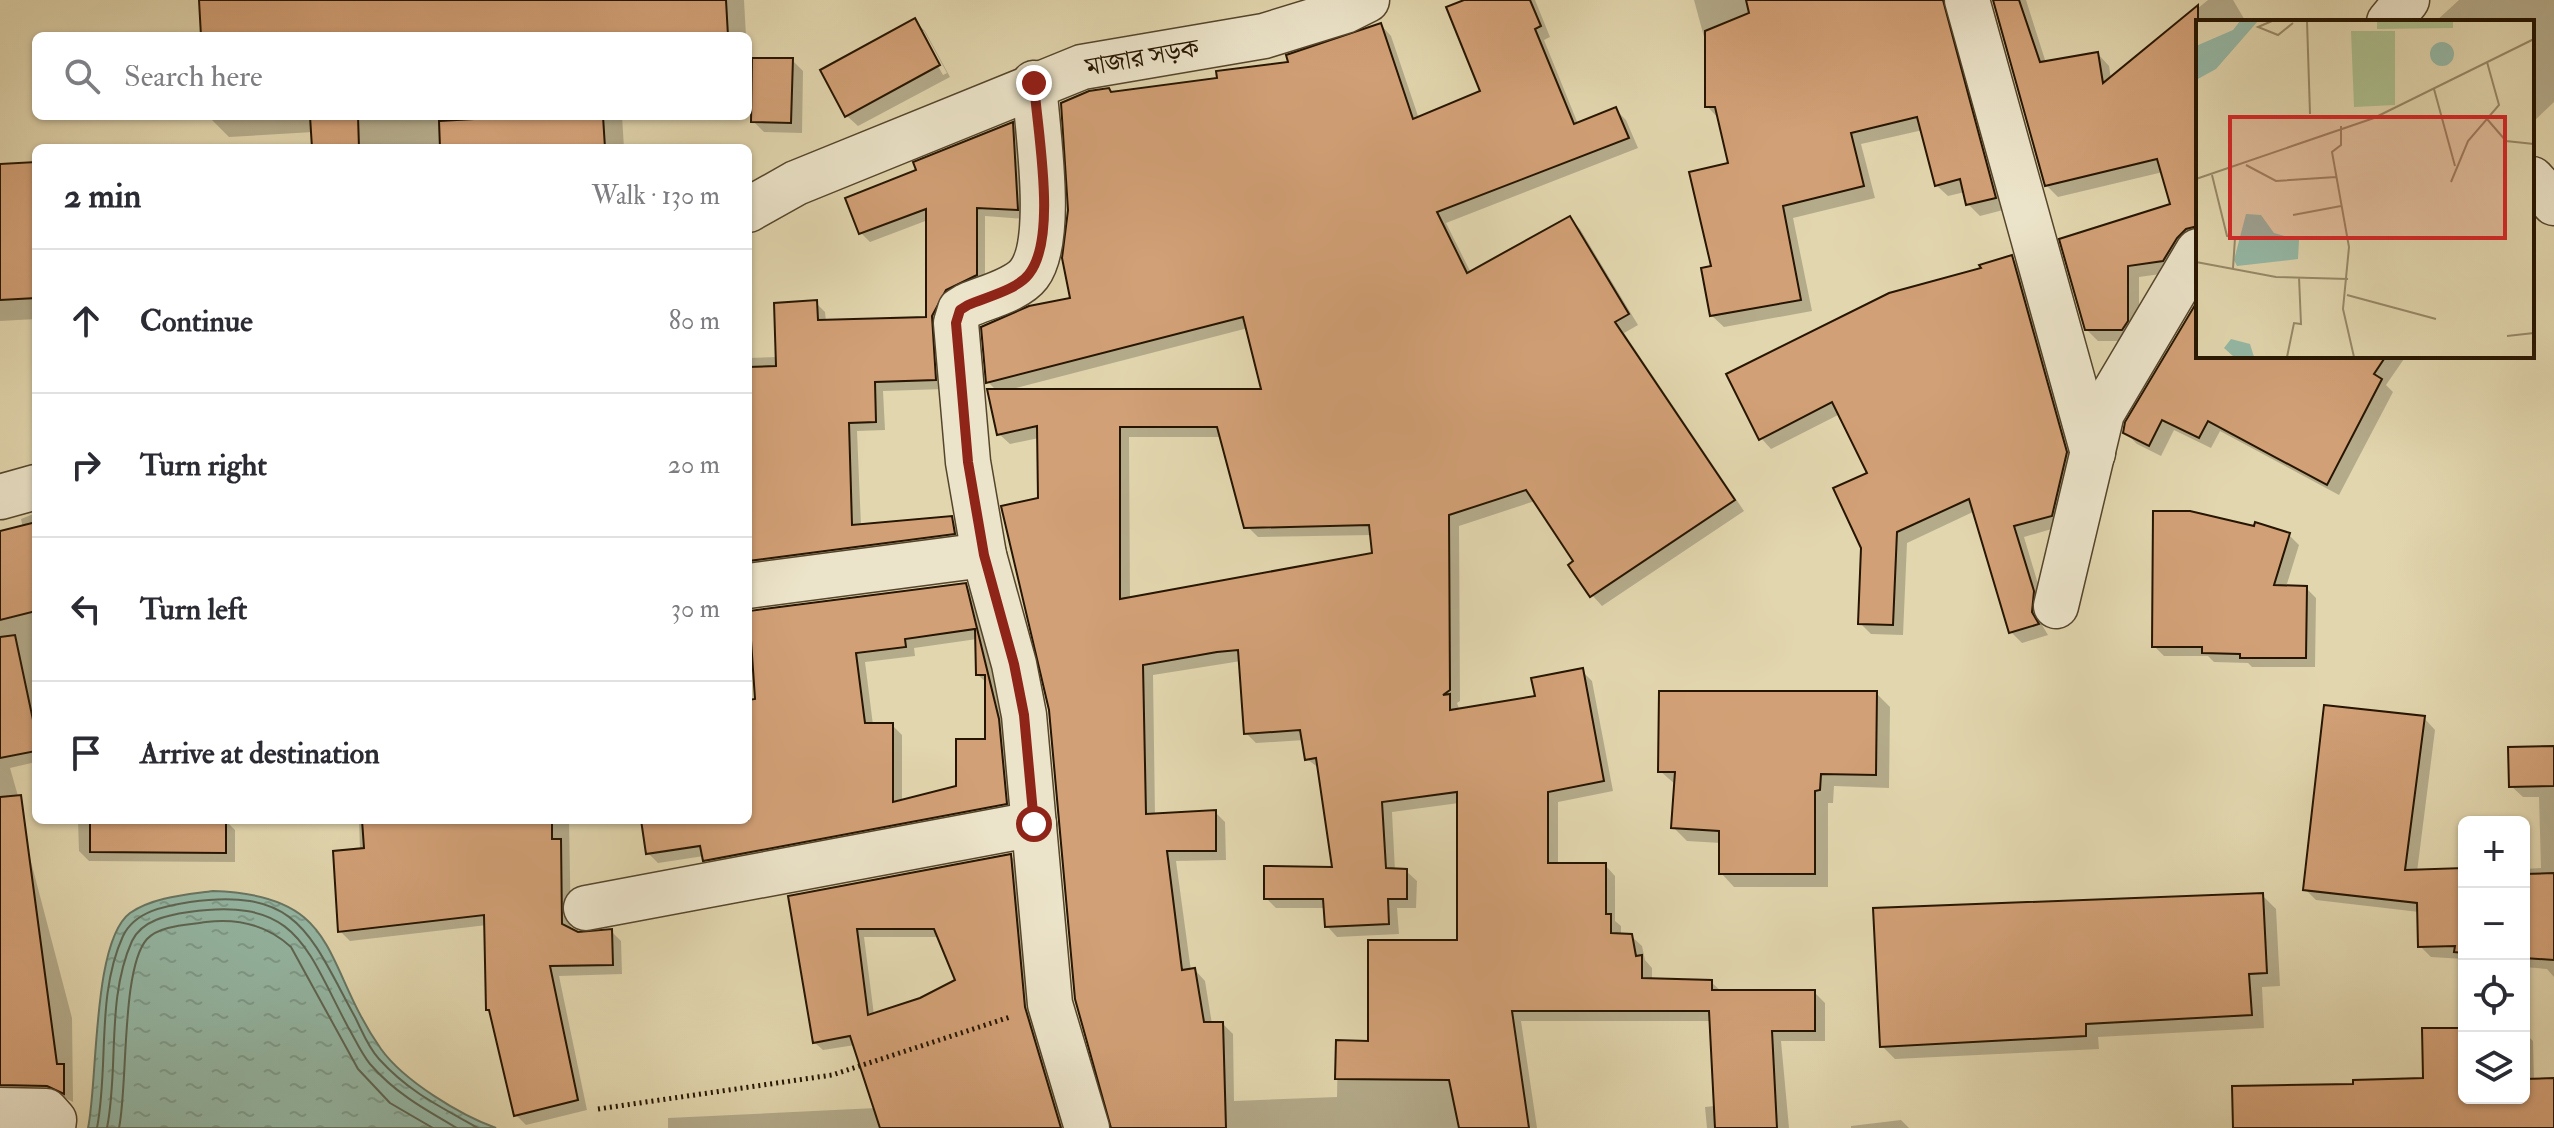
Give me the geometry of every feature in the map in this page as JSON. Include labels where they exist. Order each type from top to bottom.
[{"type":"street","name":"মাজার সড়ক","points":[[752,208],[796,183],[1034,83],[1082,67],[1264,36],[1345,11],[1367,0]]},
{"type":"street","points":[[1967,0],[2093,453]]},
{"type":"street","points":[[2392,20],[2407,0]]},
{"type":"street","points":[[1034,83],[1043,209],[1042,241],[1037,259],[1022,282],[968,305],[960,310],[956,323],[968,462],[984,555],[1014,664],[1024,715],[1050,1004],[1087,1128]]},
{"type":"street","points":[[2534,181],[2554,203]]},
{"type":"street","points":[[2056,606],[2102,413],[2196,254]]},
{"type":"street","points":[[0,497],[32,488]]},
{"type":"street","points":[[752,585],[984,555]]},
{"type":"street","points":[[586,908],[1034,824]]},
{"type":"street","points":[[0,1110],[46,1111],[54,1120],[53,1128]]},
{"type":"path","points":[[598,1109],[832,1075],[1050,1004]]},
{"type":"water","points":[[213,891],[255,895],[286,905],[307,920],[323,940],[362,1018],[391,1061],[434,1096],[496,1128],[88,1128],[98,1014],[109,952],[118,928],[130,913],[149,903]]},
{"type":"building","points":[[199,0],[726,0],[728,32],[201,32]]},
{"type":"building","points":[[1464,0],[1530,0],[1541,26],[1535,29],[1574,124],[1616,107],[1629,138],[1437,212],[1467,273],[1570,216],[1629,314],[1615,322],[1735,500],[1590,597],[1568,565],[1573,561],[1526,490],[1449,515],[1450,690],[1443,695],[1450,694],[1450,710],[1535,696],[1531,678],[1583,668],[1604,781],[1548,792],[1548,863],[1606,863],[1606,914],[1611,914],[1611,933],[1632,934],[1636,956],[1642,955],[1642,978],[1712,980],[1712,990],[1815,990],[1815,1031],[1772,1031],[1777,1128],[1715,1128],[1709,1011],[1512,1011],[1529,1128],[1459,1128],[1449,1080],[1335,1079],[1336,1040],[1368,1041],[1368,940],[1457,940],[1457,792],[1382,802],[1386,868],[1407,869],[1407,899],[1388,899],[1389,924],[1325,927],[1323,899],[1264,899],[1264,866],[1332,867],[1316,758],[1305,760],[1300,730],[1244,734],[1238,650],[1217,652],[1143,665],[1146,814],[1216,810],[1216,851],[1167,851],[1182,970],[1195,968],[1204,1022],[1223,1022],[1226,1128],[1111,1128],[1075,999],[1049,710],[1001,506],[1038,498],[1037,426],[997,435],[987,389],[1261,389],[1243,317],[986,383],[981,327],[1029,306],[1070,298],[1062,258],[1068,210],[1061,103],[1089,91],[1109,88],[1111,92],[1217,78],[1216,71],[1288,62],[1286,55],[1381,23],[1413,119],[1480,91],[1446,7]],"holes":[[[1120,427],[1217,427],[1244,528],[1369,525],[1372,553],[1120,599]]]},
{"type":"building","points":[[1746,0],[1943,0],[1996,198],[1966,205],[1960,179],[1935,186],[1917,117],[1851,133],[1864,186],[1783,206],[1801,300],[1710,316],[1701,268],[1711,266],[1689,172],[1728,163],[1715,107],[1705,107],[1705,31],[1749,13]]},
{"type":"building","points":[[1993,0],[2019,0],[2040,62],[2098,52],[2103,83],[2198,5],[2196,226],[2186,229],[2177,238],[2163,261],[2128,266],[2128,321],[2122,330],[2085,330],[2059,239],[2170,204],[2157,159],[2045,186]]},
{"type":"building","points":[[915,18],[940,65],[845,117],[820,70]]},
{"type":"building","points":[[752,58],[793,58],[791,123],[751,122]]},
{"type":"building","points":[[310,120],[358,120],[359,144],[312,144]]},
{"type":"building","points":[[603,120],[605,144],[440,144],[439,121]]},
{"type":"building","points":[[1013,122],[1018,210],[977,208],[977,275],[946,290],[932,316],[936,380],[875,382],[876,422],[849,423],[852,525],[952,516],[955,534],[752,560],[752,367],[776,366],[774,303],[817,300],[818,320],[926,317],[926,209],[859,234],[845,198],[916,170],[913,162]]},
{"type":"building","points":[[32,162],[32,298],[0,300],[0,164]]},
{"type":"building","points":[[2012,255],[2067,452],[2052,516],[2014,526],[2034,591],[2032,612],[2039,624],[2009,633],[1969,499],[1897,532],[1893,625],[1858,624],[1861,548],[1833,488],[1867,473],[1832,402],[1759,440],[1726,374],[1889,293],[1981,268],[1979,265]]},
{"type":"building","points":[[2196,303],[2196,358],[2385,358],[2374,374],[2382,379],[2327,485],[2208,421],[2199,438],[2162,420],[2149,446],[2123,433],[2125,422]]},
{"type":"building","points":[[2153,511],[2190,511],[2254,526],[2255,522],[2290,533],[2274,585],[2307,586],[2306,658],[2240,658],[2240,654],[2202,653],[2202,647],[2152,647]]},
{"type":"building","points":[[32,523],[32,612],[0,620],[0,531]]},
{"type":"building","points":[[966,583],[999,719],[1007,804],[703,861],[700,846],[646,854],[642,824],[752,824],[752,699],[755,699],[752,611]],"holes":[[[975,629],[976,675],[985,675],[985,739],[956,739],[956,786],[893,802],[893,723],[865,723],[856,653],[906,647],[905,639]]]},
{"type":"building","points":[[15,635],[32,715],[32,752],[0,758],[0,637]]},
{"type":"building","points":[[1659,691],[1877,691],[1876,775],[1821,774],[1820,790],[1815,791],[1815,874],[1719,874],[1719,831],[1671,828],[1675,772],[1658,772]]},
{"type":"building","points":[[2324,705],[2425,716],[2405,870],[2458,868],[2458,952],[2454,952],[2455,946],[2418,947],[2417,903],[2303,890]]},
{"type":"building","points":[[2554,746],[2554,786],[2509,787],[2508,747]]},
{"type":"building","points":[[21,795],[57,1064],[64,1064],[64,1094],[47,1086],[0,1085],[0,797]]},
{"type":"building","points":[[90,824],[226,824],[226,853],[90,852]]},
{"type":"building","points":[[362,824],[552,824],[552,839],[561,839],[562,924],[578,932],[612,929],[613,965],[550,966],[578,1100],[514,1116],[489,1010],[486,1010],[484,915],[338,932],[333,851],[364,848]]},
{"type":"building","points":[[1011,854],[1025,1007],[1061,1128],[880,1128],[850,1036],[813,1043],[788,896]],"holes":[[[857,929],[934,929],[955,980],[920,998],[868,1015]]]},
{"type":"building","points":[[2554,873],[2554,960],[2530,958],[2530,874]]},
{"type":"building","points":[[2263,893],[2267,973],[2249,974],[2252,1015],[2086,1024],[2086,1036],[1880,1047],[1873,908]]},
{"type":"building","points":[[2422,1028],[2458,1028],[2458,1104],[2530,1104],[2530,1079],[2554,1078],[2554,1128],[2233,1128],[2232,1086],[2353,1084],[2353,1080],[2423,1078]]},
{"type":"route","points":[[1034,83],[1043,209],[1042,241],[1037,259],[1022,282],[968,305],[960,310],[956,323],[968,462],[984,555],[1014,664],[1024,715],[1034,824]]}]
